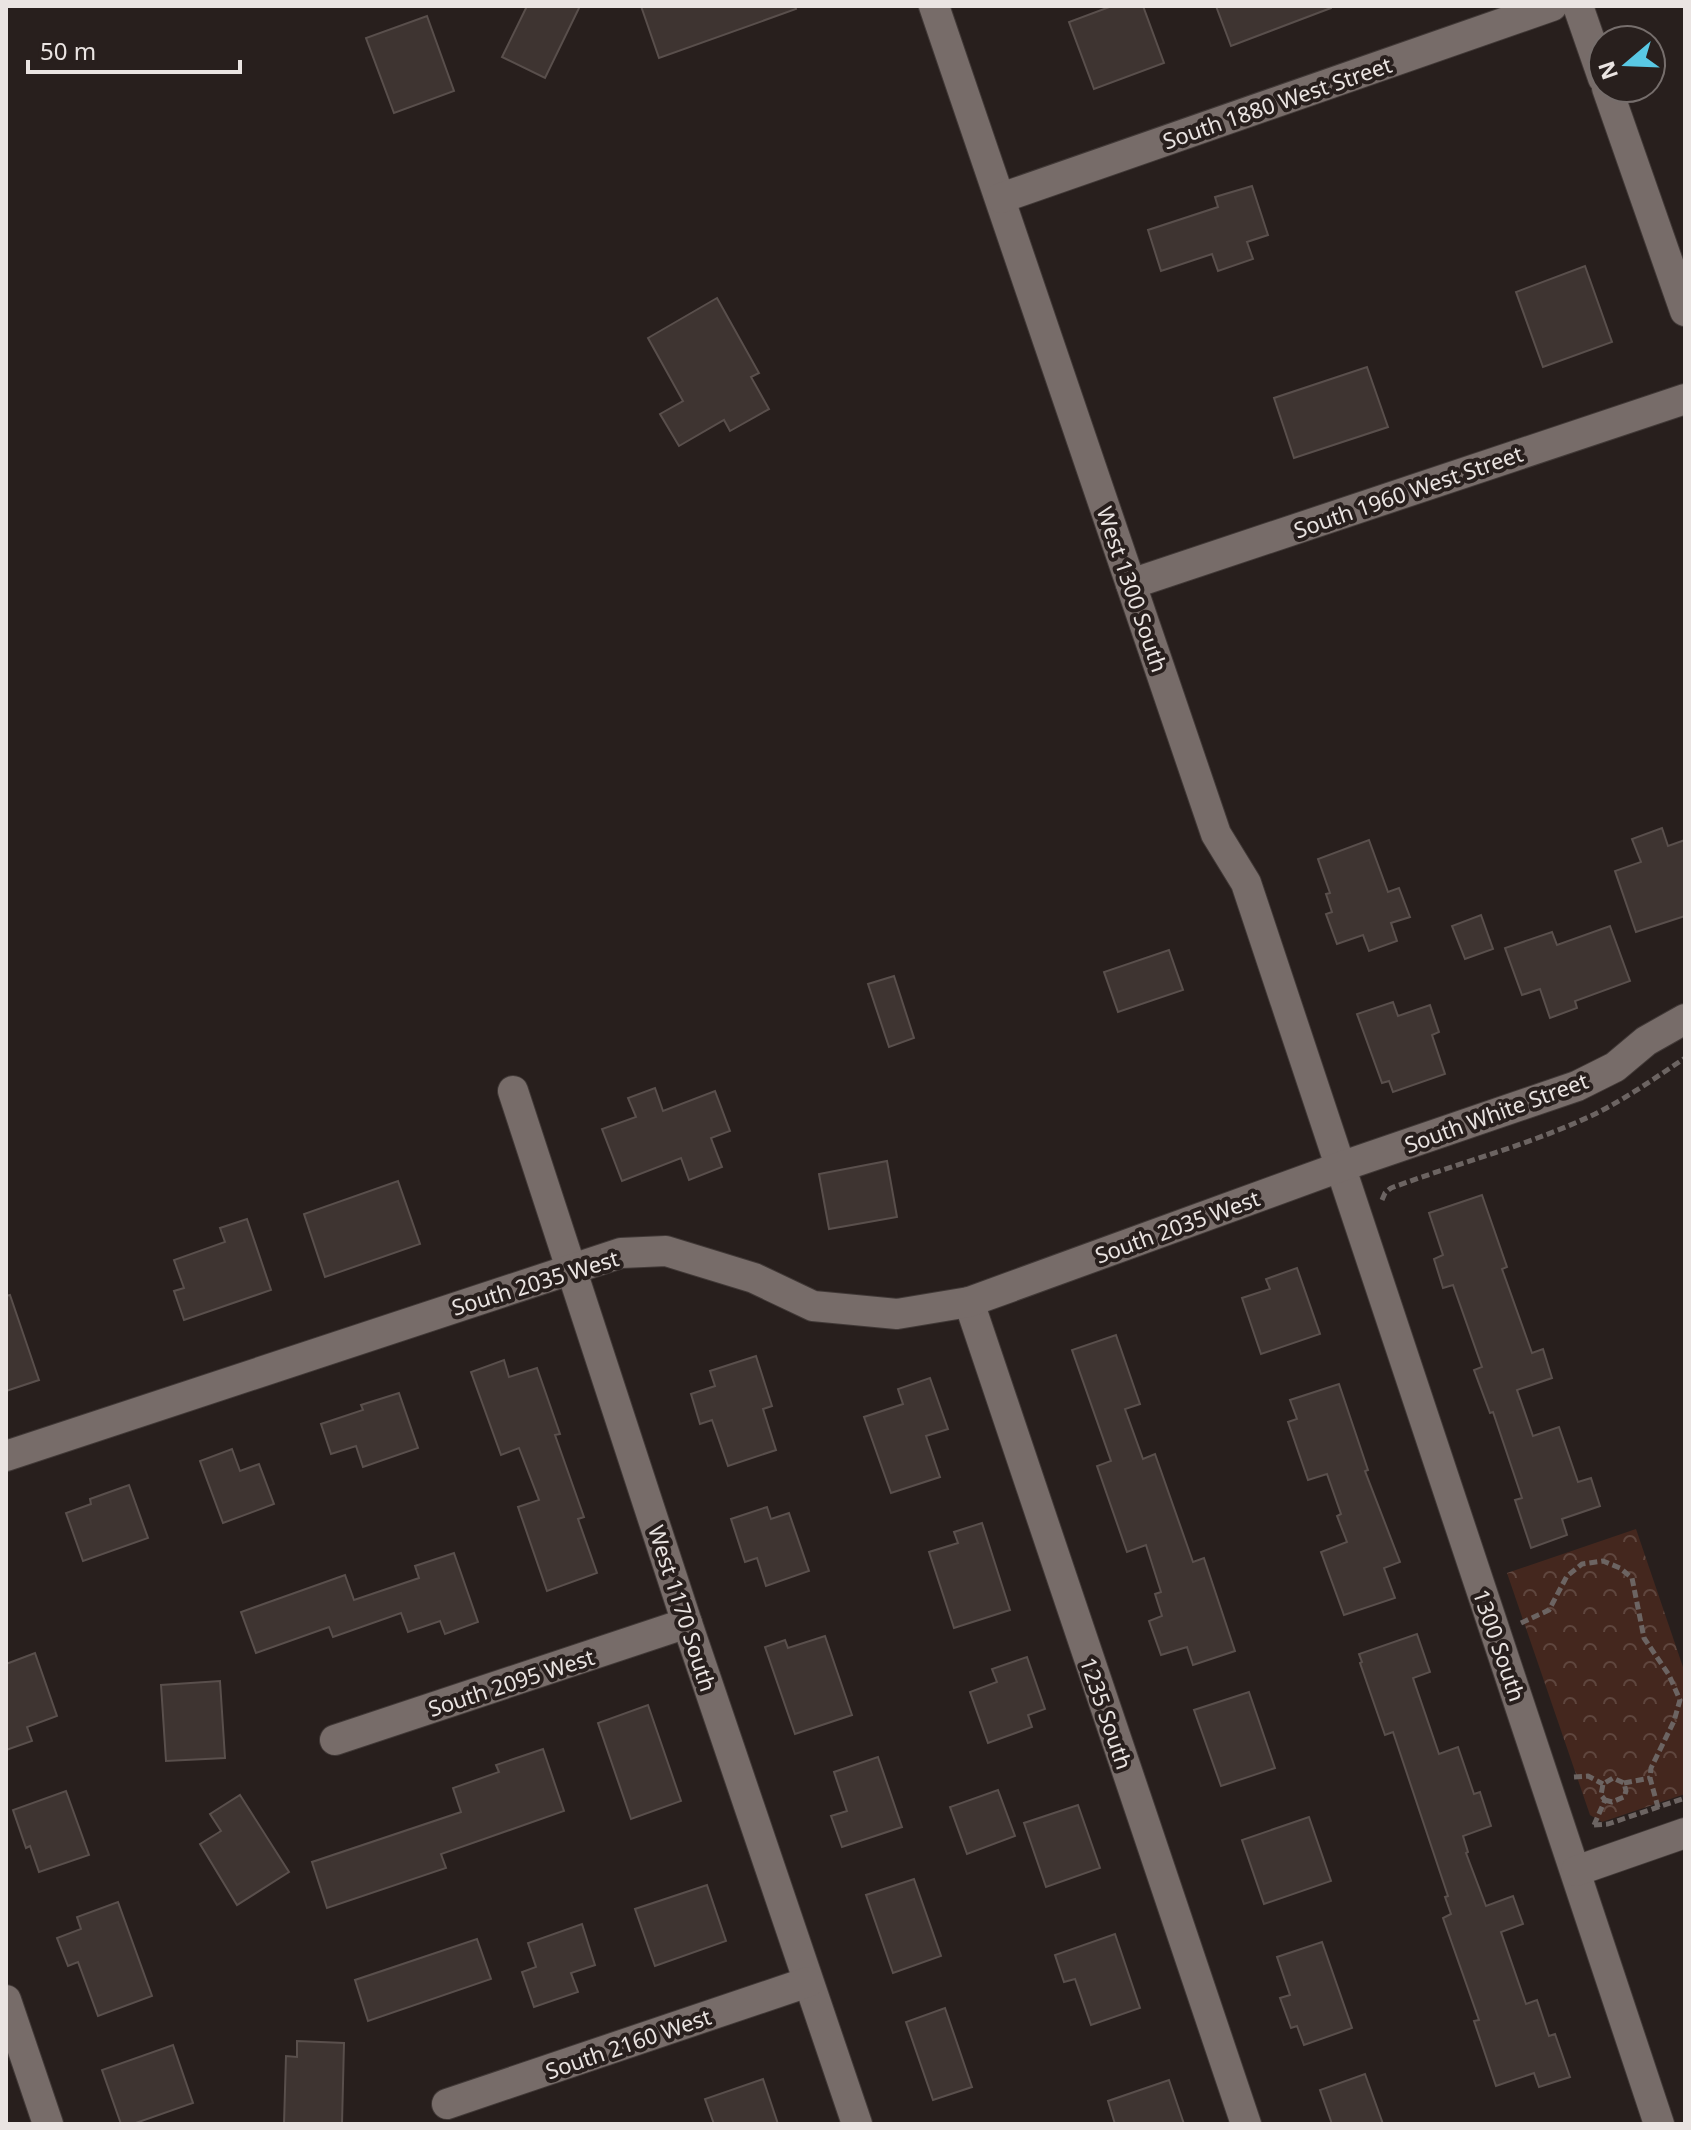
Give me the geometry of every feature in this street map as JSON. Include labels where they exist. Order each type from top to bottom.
[{"type":"street","name":"South 1880 West Street","points":[[1001,198],[1552,6]]},
{"type":"street","points":[[1578,6],[1587,32]]},
{"type":"street","name":"West 1300 South","points":[[946,9],[1001,198],[1216,834],[1246,883],[1340,1167]]},
{"type":"street","points":[[1613,104],[1685,311]]},
{"type":"street","name":"South 1960 West Street","points":[[1131,584],[1685,399]]},
{"type":"street","name":"South White Street","points":[[1340,1167],[1577,1086],[1615,1067],[1646,1041],[1685,1019]]},
{"type":"street","name":"West 1170 South","points":[[513,1091],[687,1623],[857,2124]]},
{"type":"street","name":"South 2035 West","points":[[6,1456],[621,1253],[666,1251],[754,1278],[813,1306],[897,1314],[969,1302],[1340,1167]]},
{"type":"street","name":"1300 South","points":[[1340,1167],[1659,2124]]},
{"type":"street","name":"1235 South","points":[[969,1302],[1246,2124]]},
{"type":"street","name":"South 2095 West","points":[[335,1740],[687,1623]]},
{"type":"street","points":[[1576,1871],[1677,1836]]},
{"type":"street","name":"South 2160 West","points":[[447,2104],[808,1982]]},
{"type":"street","points":[[6,2000],[48,2124]]},
{"type":"path","points":[[1382,1210],[1385,1193],[1391,1188],[1548,1134],[1596,1114],[1640,1090],[1685,1058]]},
{"type":"path","points":[[1521,1623],[1546,1612],[1567,1576],[1582,1564],[1603,1561],[1627,1573],[1635,1585],[1644,1638],[1669,1675],[1680,1700],[1674,1721],[1653,1761],[1650,1778],[1657,1807],[1677,1836]]},
{"type":"path","points":[[1516,1608],[1526,1637]]},
{"type":"path","points":[[1569,1763],[1578,1790]]},
{"type":"path","points":[[1574,1777],[1588,1776],[1603,1784]]},
{"type":"path","points":[[1624,1783],[1624,1797],[1612,1802],[1601,1795],[1603,1784],[1613,1778],[1624,1783],[1650,1778]]},
{"type":"path","points":[[1594,1825],[1608,1824],[1685,1798]]},
{"type":"path","points":[[1594,1825],[1605,1800]]},
{"type":"path","points":[[1587,1816],[1594,1825]]},
{"type":"green space","points":[[1636,1529],[1685,1673],[1685,1794],[1602,1822],[1590,1815],[1507,1573]]},
{"type":"building","points":[[527,6],[580,6],[545,78],[502,57]]},
{"type":"building","points":[[641,6],[795,6],[796,9],[659,58]]},
{"type":"building","points":[[1112,6],[1143,6],[1164,63],[1094,89],[1069,22]]},
{"type":"building","points":[[1216,6],[1331,6],[1331,8],[1231,46]]},
{"type":"building","points":[[427,16],[454,91],[394,113],[366,38]]},
{"type":"building","points":[[1252,186],[1268,235],[1247,242],[1253,259],[1218,271],[1212,254],[1161,271],[1148,230],[1218,207],[1215,197]]},
{"type":"building","points":[[1585,266],[1612,342],[1543,367],[1516,292]]},
{"type":"building","points":[[717,298],[759,373],[751,377],[769,409],[730,431],[724,420],[679,446],[660,414],[683,401],[648,338]]},
{"type":"building","points":[[1367,367],[1388,427],[1294,458],[1274,398]]},
{"type":"building","points":[[1662,828],[1668,846],[1685,840],[1685,916],[1636,932],[1615,871],[1641,862],[1632,839]]},
{"type":"building","points":[[1369,840],[1388,892],[1399,888],[1410,917],[1391,923],[1397,941],[1369,951],[1363,935],[1337,944],[1326,914],[1332,912],[1326,894],[1330,893],[1318,859]]},
{"type":"building","points":[[1481,915],[1493,949],[1465,959],[1452,926]]},
{"type":"building","points":[[1610,926],[1630,981],[1575,1001],[1577,1008],[1550,1018],[1540,989],[1522,995],[1505,948],[1552,932],[1557,945]]},
{"type":"building","points":[[1169,950],[1183,990],[1118,1012],[1104,972]]},
{"type":"building","points":[[894,976],[914,1038],[889,1047],[868,984]]},
{"type":"building","points":[[1393,1002],[1398,1016],[1430,1005],[1439,1032],[1432,1035],[1445,1074],[1393,1092],[1389,1081],[1382,1083],[1357,1014]]},
{"type":"building","points":[[655,1088],[663,1111],[715,1091],[730,1131],[711,1138],[722,1167],[689,1180],[681,1158],[622,1181],[602,1129],[636,1117],[628,1098]]},
{"type":"building","points":[[887,1161],[897,1217],[829,1229],[819,1174]]},
{"type":"building","points":[[398,1181],[420,1244],[325,1277],[304,1214]]},
{"type":"building","points":[[1482,1195],[1507,1267],[1502,1269],[1532,1353],[1543,1349],[1552,1378],[1517,1390],[1533,1436],[1559,1427],[1578,1482],[1591,1478],[1600,1506],[1562,1519],[1567,1535],[1531,1548],[1515,1500],[1522,1498],[1493,1412],[1490,1413],[1474,1370],[1482,1367],[1453,1285],[1443,1288],[1434,1259],[1443,1255],[1429,1213]]},
{"type":"building","points":[[247,1219],[271,1290],[184,1320],[174,1291],[184,1288],[174,1260],[225,1242],[220,1228]]},
{"type":"building","points":[[1297,1268],[1320,1334],[1261,1354],[1242,1298],[1270,1289],[1266,1279]]},
{"type":"building","points":[[10,1295],[39,1380],[6,1391],[6,1296]]},
{"type":"building","points":[[1116,1335],[1140,1404],[1125,1409],[1143,1459],[1155,1454],[1193,1562],[1204,1558],[1235,1651],[1193,1665],[1187,1647],[1161,1655],[1149,1621],[1162,1616],[1155,1594],[1161,1592],[1146,1545],[1127,1552],[1097,1466],[1111,1461],[1072,1350]]},
{"type":"building","points":[[756,1356],[772,1406],[763,1409],[776,1450],[728,1466],[712,1420],[700,1424],[691,1394],[715,1386],[710,1371]]},
{"type":"building","points":[[504,1360],[509,1377],[537,1368],[560,1434],[555,1435],[584,1517],[578,1519],[597,1573],[547,1591],[518,1507],[539,1500],[519,1448],[501,1455],[471,1372]]},
{"type":"building","points":[[930,1378],[948,1429],[926,1436],[940,1477],[891,1493],[864,1417],[903,1404],[898,1389]]},
{"type":"building","points":[[1339,1384],[1368,1470],[1365,1471],[1400,1562],[1384,1568],[1395,1598],[1344,1615],[1321,1552],[1347,1542],[1337,1516],[1341,1514],[1327,1474],[1308,1480],[1288,1422],[1297,1419],[1290,1400]]},
{"type":"building","points":[[399,1393],[418,1448],[363,1467],[356,1446],[331,1454],[321,1424],[363,1410],[361,1405]]},
{"type":"building","points":[[232,1449],[240,1471],[259,1464],[274,1504],[223,1523],[200,1461]]},
{"type":"building","points":[[129,1485],[148,1538],[83,1561],[66,1513],[91,1504],[90,1499]]},
{"type":"building","points":[[767,1507],[771,1519],[789,1513],[809,1571],[766,1586],[757,1558],[745,1562],[731,1519]]},
{"type":"building","points":[[982,1523],[1010,1610],[954,1628],[929,1552],[958,1543],[954,1532]]},
{"type":"building","points":[[454,1553],[478,1622],[445,1634],[440,1621],[408,1632],[401,1613],[333,1637],[329,1627],[256,1653],[241,1612],[345,1575],[354,1600],[419,1578],[415,1566]]},
{"type":"building","points":[[1417,1634],[1430,1672],[1413,1678],[1439,1754],[1458,1747],[1474,1794],[1480,1792],[1491,1826],[1463,1836],[1466,1853],[1486,1906],[1513,1896],[1523,1924],[1501,1932],[1526,2004],[1537,2000],[1549,2036],[1555,2034],[1570,2077],[1539,2087],[1534,2073],[1496,2086],[1474,2021],[1479,2020],[1443,1918],[1451,1914],[1445,1897],[1448,1896],[1393,1732],[1385,1735],[1360,1663],[1359,1654]]},
{"type":"building","points":[[825,1636],[852,1715],[795,1734],[765,1647],[785,1640],[788,1648]]},
{"type":"building","points":[[35,1653],[57,1716],[27,1727],[32,1741],[6,1750],[6,1664]]},
{"type":"building","points":[[1027,1657],[1045,1709],[1028,1715],[1032,1727],[988,1743],[970,1692],[997,1682],[992,1669]]},
{"type":"building","points":[[220,1681],[225,1758],[166,1761],[161,1685]]},
{"type":"building","points":[[1249,1692],[1275,1768],[1221,1786],[1194,1710]]},
{"type":"building","points":[[648,1705],[681,1801],[631,1819],[598,1723]]},
{"type":"building","points":[[543,1749],[564,1811],[441,1854],[446,1868],[327,1908],[312,1862],[461,1812],[453,1788],[499,1772],[496,1765]]},
{"type":"building","points":[[878,1757],[902,1827],[842,1847],[831,1816],[847,1811],[834,1772]]},
{"type":"building","points":[[998,1790],[1015,1836],[967,1854],[950,1807]]},
{"type":"building","points":[[66,1791],[89,1855],[39,1872],[30,1846],[26,1848],[13,1810]]},
{"type":"building","points":[[240,1795],[289,1872],[237,1905],[200,1844],[221,1831],[210,1814]]},
{"type":"building","points":[[1078,1805],[1100,1868],[1046,1887],[1024,1823]]},
{"type":"building","points":[[1309,1817],[1331,1881],[1264,1904],[1242,1840]]},
{"type":"building","points":[[914,1879],[941,1956],[893,1973],[866,1895]]},
{"type":"building","points":[[707,1885],[726,1941],[655,1966],[635,1909]]},
{"type":"building","points":[[118,1902],[152,1996],[98,2016],[78,1962],[68,1966],[57,1938],[81,1929],[77,1917]]},
{"type":"building","points":[[582,1924],[595,1965],[571,1973],[578,1992],[534,2007],[522,1972],[536,1967],[528,1943]]},
{"type":"building","points":[[1115,1934],[1140,2008],[1091,2025],[1075,1979],[1064,1982],[1055,1955]]},
{"type":"building","points":[[477,1939],[491,1979],[368,2021],[355,1980]]},
{"type":"building","points":[[1322,1942],[1352,2028],[1304,2045],[1297,2026],[1291,2028],[1280,1998],[1290,1995],[1277,1957]]},
{"type":"building","points":[[945,2008],[972,2087],[933,2100],[906,2022]]},
{"type":"building","points":[[297,2041],[344,2043],[342,2124],[284,2124],[286,2056],[297,2057]]},
{"type":"building","points":[[173,2045],[193,2103],[133,2124],[121,2124],[102,2070]]},
{"type":"building","points":[[1365,2074],[1383,2124],[1332,2124],[1320,2090]]},
{"type":"building","points":[[763,2079],[778,2124],[714,2124],[705,2099]]},
{"type":"building","points":[[1169,2080],[1184,2124],[1115,2124],[1108,2101]]}]
